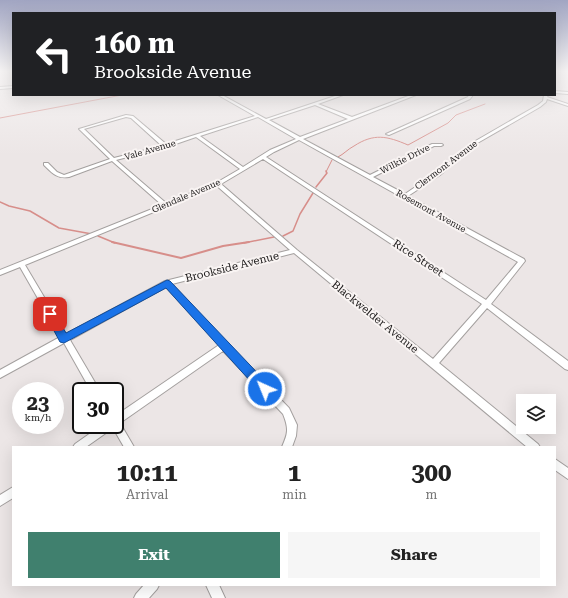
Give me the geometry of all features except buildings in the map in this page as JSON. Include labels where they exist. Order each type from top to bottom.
[{"type":"street","name":"Rosemont Avenue","points":[[227,99],[301,138],[404,197],[522,260],[487,304],[433,364]]},
{"type":"street","points":[[267,120],[330,99]]},
{"type":"street","name":"Glendale Avenue","points":[[0,273],[218,184],[242,168],[301,138],[404,99]]},
{"type":"street","points":[[388,134],[467,99]]},
{"type":"street","name":"Clermont Avenue","points":[[404,197],[438,174],[473,144],[534,110],[543,104],[545,99]]},
{"type":"street","points":[[551,99],[568,105]]},
{"type":"street","points":[[315,104],[352,119]]},
{"type":"street","points":[[165,146],[132,117],[126,116],[82,128],[94,142],[166,206]]},
{"type":"street","name":"Vale Avenue","points":[[46,164],[61,177],[259,116]]},
{"type":"street","points":[[197,136],[242,168]]},
{"type":"street","name":"Wilkie Drive","points":[[370,177],[433,145],[441,145]]},
{"type":"street","name":"Rice Street","points":[[263,157],[487,304],[568,366]]},
{"type":"street","name":"Blackwelder Avenue","points":[[218,184],[295,251],[534,446]]},
{"type":"street","name":"Brookside Avenue","points":[[0,374],[167,283],[295,251]]},
{"type":"street","points":[[21,264],[90,382]]},
{"type":"street","points":[[167,283],[286,411],[292,425],[291,436],[287,446]]},
{"type":"street","points":[[124,416],[224,346]]},
{"type":"street","points":[[79,446],[97,434]]},
{"type":"street","points":[[122,434],[129,446]]},
{"type":"street","points":[[556,465],[568,474]]},
{"type":"street","points":[[0,501],[12,493]]},
{"type":"street","points":[[140,598],[153,586]]},
{"type":"street","points":[[213,586],[219,598]]},
{"type":"waterway","points":[[0,118],[101,99]]},
{"type":"waterway","points":[[338,157],[352,147],[368,139],[381,137],[408,145],[448,123],[456,115],[485,104]]},
{"type":"waterway","points":[[326,172],[332,160]]},
{"type":"waterway","points":[[316,187],[327,173],[326,172]]},
{"type":"waterway","points":[[283,236],[293,231],[300,214],[313,193]]},
{"type":"waterway","points":[[0,202],[9,206],[30,211],[59,228],[92,234]]},
{"type":"waterway","points":[[98,236],[113,242]]},
{"type":"waterway","points":[[249,242],[274,237]]},
{"type":"waterway","points":[[113,242],[181,258],[223,246],[249,242]]},
{"type":"waterway","points":[[244,243],[249,242]]},
{"type":"route","points":[[50,314],[64,339],[167,283],[265,389]]}]
